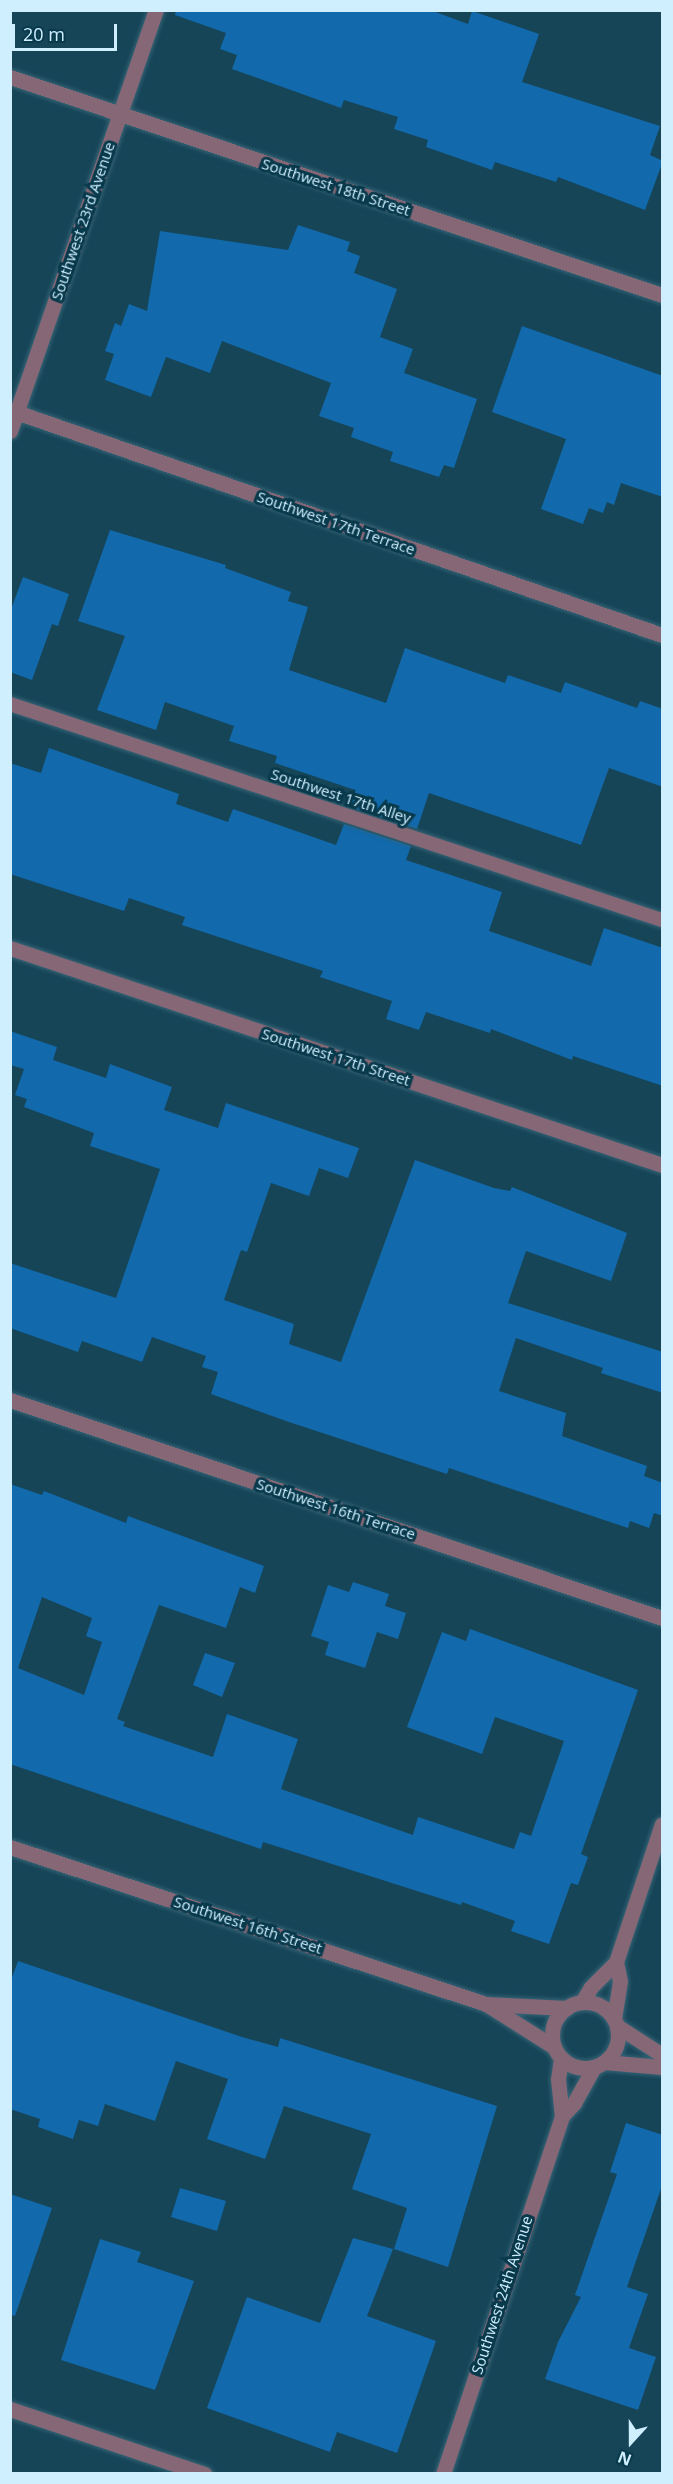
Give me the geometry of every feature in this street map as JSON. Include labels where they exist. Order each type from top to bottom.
[{"type":"street","name":"Southwest 23rd Avenue","points":[[10,431],[14,411],[156,10]]},
{"type":"street","name":"Southwest 18th Street","points":[[10,77],[663,295]]},
{"type":"street","name":"Southwest 17th Terrace","points":[[14,411],[663,635]]},
{"type":"street","name":"Southwest 17th Street","points":[[10,948],[663,1165]]},
{"type":"street","name":"Southwest 16th Terrace","points":[[10,1400],[663,1618]]},
{"type":"street","points":[[599,2065],[616,2046],[619,1990],[616,1962],[663,1824]]},
{"type":"street","name":"Southwest 16th Street","points":[[10,1847],[486,2004],[558,2052]]},
{"type":"street","points":[[616,1962],[554,2025],[558,2052],[576,2067],[599,2065],[663,2067]]},
{"type":"street","name":"Southwest 16th Street","points":[[486,2004],[575,2005]]},
{"type":"street","points":[[575,2005],[601,2007],[616,2022],[663,2055]]},
{"type":"street","name":"Southwest 24th Avenue","points":[[558,2052],[562,2116]]},
{"type":"street","name":"Southwest 24th Avenue","points":[[443,2474],[562,2116],[574,2103],[599,2065]]},
{"type":"street","points":[[10,2409],[204,2474]]},
{"type":"lane","name":"Southwest 17th Alley","points":[[10,704],[663,920]]},
{"type":"building","points":[[176,10],[430,10],[468,24],[472,11],[539,34],[522,82],[660,126],[650,155],[663,161],[645,210],[558,177],[556,182],[495,162],[492,170],[426,147],[428,140],[394,129],[398,117],[344,100],[341,108],[232,69],[237,55],[220,49],[226,33],[175,15]]},
{"type":"building","points":[[298,225],[350,242],[347,251],[360,256],[354,273],[397,289],[380,337],[413,349],[404,373],[477,399],[454,468],[444,465],[439,477],[390,461],[393,452],[351,437],[354,428],[319,416],[331,383],[222,341],[210,373],[166,357],[151,397],[105,380],[114,354],[105,351],[115,323],[121,326],[129,304],[147,311],[160,231],[288,250]]},
{"type":"building","points":[[522,326],[663,376],[663,497],[621,483],[614,505],[607,502],[603,513],[589,508],[583,524],[541,509],[566,439],[492,412]]},
{"type":"building","points":[[110,530],[226,565],[225,568],[291,592],[288,601],[308,607],[289,670],[386,703],[405,648],[505,683],[508,675],[561,693],[565,682],[637,708],[640,701],[663,709],[663,787],[609,768],[581,845],[429,793],[417,829],[350,807],[355,790],[275,763],[277,756],[229,741],[234,726],[165,702],[156,730],[97,710],[125,636],[78,621]]},
{"type":"building","points":[[23,577],[69,594],[58,626],[52,624],[32,680],[10,672],[10,612]]},
{"type":"building","points":[[49,748],[179,794],[176,804],[228,822],[233,809],[336,845],[344,824],[411,846],[406,860],[502,892],[489,931],[591,966],[604,928],[663,948],[663,1086],[573,1056],[572,1060],[491,1029],[490,1033],[426,1012],[419,1030],[386,1019],[392,1001],[320,977],[323,971],[182,925],[185,917],[129,898],[124,911],[10,874],[10,763],[41,773]]},
{"type":"building","points":[[10,1031],[57,1047],[53,1060],[106,1078],[110,1064],[172,1087],[164,1110],[218,1128],[226,1103],[359,1148],[348,1178],[319,1168],[309,1196],[271,1183],[247,1252],[241,1250],[224,1300],[294,1324],[289,1344],[341,1362],[415,1160],[494,1188],[510,1191],[512,1187],[627,1233],[611,1281],[526,1251],[508,1303],[663,1352],[663,1393],[601,1373],[603,1368],[516,1338],[499,1391],[566,1413],[562,1436],[647,1466],[644,1476],[663,1483],[663,1516],[654,1513],[649,1528],[630,1521],[628,1528],[449,1468],[447,1474],[286,1421],[211,1394],[218,1372],[202,1367],[206,1356],[152,1337],[142,1362],[82,1341],[78,1352],[10,1328],[10,1263],[116,1298],[160,1169],[90,1146],[94,1133],[24,1107],[27,1099],[15,1095],[24,1069],[10,1065]]},
{"type":"building","points":[[10,1484],[42,1495],[44,1491],[126,1523],[128,1516],[264,1566],[255,1593],[240,1587],[226,1628],[159,1605],[117,1719],[125,1722],[123,1726],[213,1757],[227,1714],[298,1739],[281,1789],[413,1835],[418,1817],[514,1849],[520,1832],[531,1836],[564,1741],[495,1717],[482,1754],[407,1727],[442,1632],[466,1641],[470,1629],[638,1690],[581,1854],[588,1857],[578,1885],[571,1883],[549,1944],[511,1931],[515,1921],[462,1902],[461,1905],[263,1842],[261,1849],[10,1764]],"holes":[[[42,1597],[92,1618],[86,1636],[102,1642],[84,1695],[18,1668]]]},
{"type":"building","points":[[353,1582],[389,1594],[385,1606],[406,1613],[398,1639],[377,1632],[365,1668],[325,1655],[329,1642],[311,1636],[328,1585],[349,1592]]},
{"type":"building","points":[[205,1653],[235,1663],[222,1697],[193,1685]]},
{"type":"building","points":[[18,1961],[242,2037],[278,2047],[280,2038],[497,2106],[448,2267],[394,2249],[407,2208],[352,2189],[371,2134],[284,2106],[265,2159],[207,2139],[228,2079],[176,2061],[155,2121],[105,2104],[98,2126],[79,2120],[73,2139],[38,2127],[40,2119],[10,2109],[10,1983]]},
{"type":"building","points":[[626,2123],[663,2135],[663,2183],[627,2287],[648,2294],[629,2348],[656,2357],[638,2410],[545,2379],[558,2342],[581,2297],[575,2295],[617,2174],[610,2172]]},
{"type":"building","points":[[180,2188],[226,2201],[217,2231],[171,2217]]},
{"type":"building","points":[[10,2194],[52,2208],[15,2316],[10,2315]]},
{"type":"building","points":[[353,2238],[393,2249],[367,2316],[436,2341],[397,2453],[337,2432],[330,2452],[207,2408],[247,2297],[320,2323]]},
{"type":"building","points":[[100,2239],[141,2252],[137,2262],[194,2281],[155,2390],[61,2360]]}]
